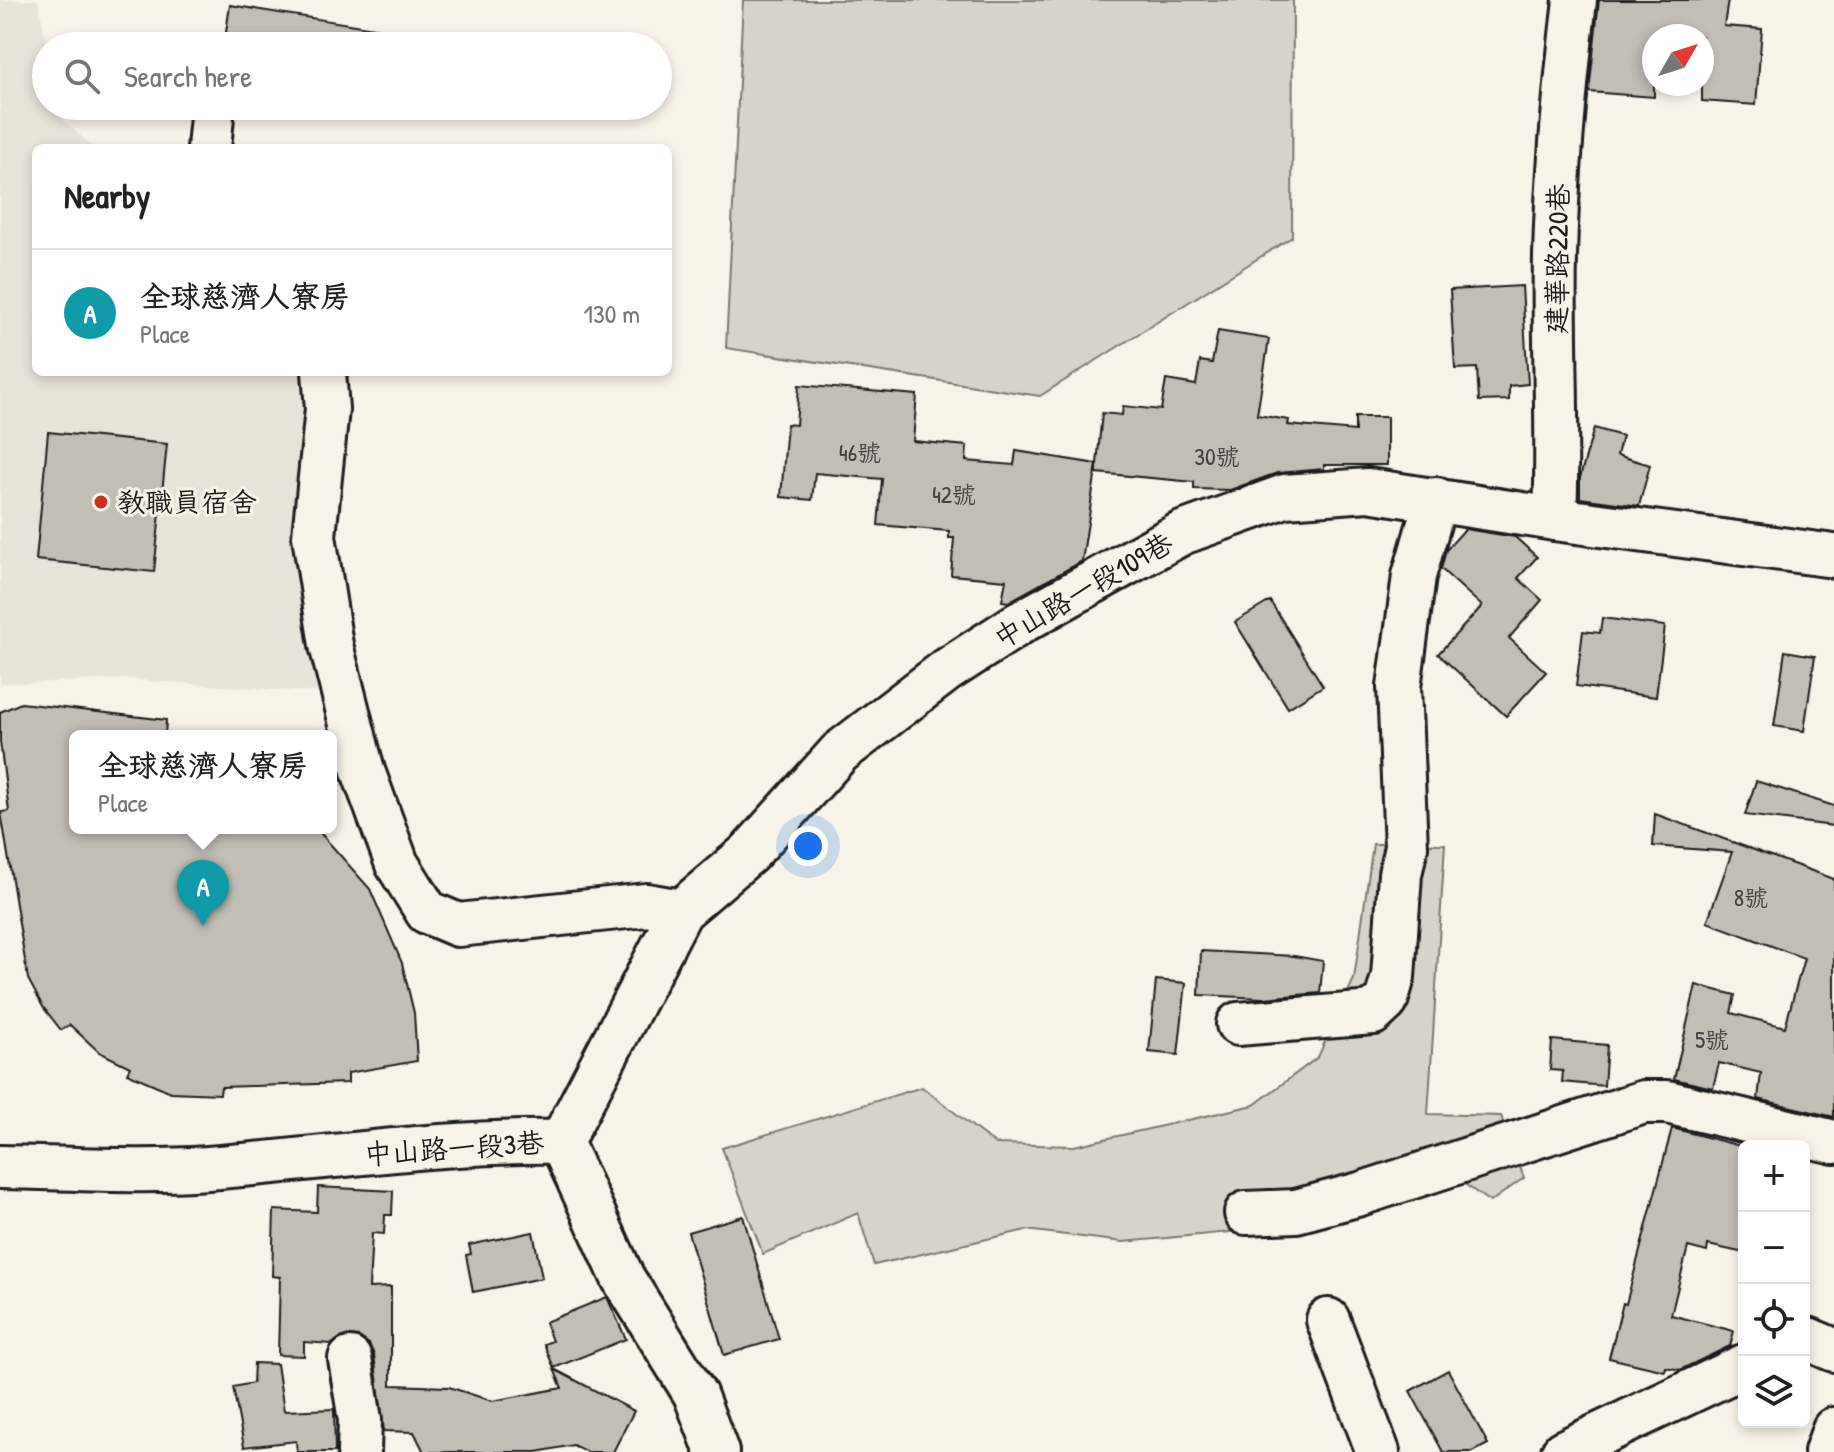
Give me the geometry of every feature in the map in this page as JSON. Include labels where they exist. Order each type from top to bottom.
[{"type":"street","name":"建華路220巷","points":[[1555,519],[1558,451],[1555,260],[1558,159],[1575,0]]},
{"type":"street","points":[[209,144],[212,120]]},
{"type":"street","points":[[324,376],[327,409],[314,536],[331,645],[363,771],[397,864],[427,912],[458,925],[646,905],[681,911]]},
{"type":"street","name":"中山路一段109巷","points":[[561,1142],[681,911],[749,853],[840,752],[947,670],[1023,621],[1182,533],[1285,496],[1368,490],[1555,519],[1834,556]]},
{"type":"street","points":[[1238,1024],[1373,1013],[1386,1001],[1393,977],[1400,874],[1406,847],[1399,687],[1414,576],[1436,499]]},
{"type":"street","points":[[1246,1213],[1296,1211],[1360,1194],[1644,1102],[1667,1102],[1834,1142]]},
{"type":"street","name":"中山路一段3巷","points":[[0,1167],[205,1168],[507,1141],[561,1142],[623,1278],[695,1394],[713,1451]]},
{"type":"street","points":[[1328,1320],[1378,1452]]},
{"type":"street","points":[[1810,1340],[1834,1350]]},
{"type":"street","points":[[350,1359],[360,1420],[359,1452]]},
{"type":"street","points":[[1563,1452],[1738,1369]]},
{"type":"street","points":[[1826,1452],[1834,1429]]},
{"type":"shaded area","points":[[0,0],[38,0],[44,32],[32,32],[32,120],[63,120],[90,144],[32,144],[32,376],[307,376],[321,693],[123,679],[0,684]]},
{"type":"shaded area","points":[[743,0],[1293,0],[1292,237],[1040,396],[726,348]]},
{"type":"shaded area","points":[[1373,844],[1445,844],[1428,1114],[1501,1116],[1524,1178],[1490,1202],[1445,1170],[1274,1228],[1123,1242],[1026,1230],[874,1265],[858,1213],[763,1254],[722,1148],[922,1087],[995,1144],[1074,1146],[1254,1105],[1318,1057],[1354,979]]},
{"type":"building","points":[[1599,0],[1728,0],[1724,26],[1762,29],[1756,105],[1702,101],[1702,96],[1714,96],[1714,24],[1642,24],[1642,96],[1654,97],[1589,92]]},
{"type":"building","points":[[230,5],[399,32],[226,32]]},
{"type":"building","points":[[1522,286],[1528,384],[1509,386],[1509,400],[1479,401],[1477,368],[1455,369],[1450,290]]},
{"type":"building","points":[[1218,331],[1269,339],[1257,415],[1289,420],[1288,425],[1355,431],[1355,417],[1387,417],[1387,465],[1324,465],[1324,469],[1277,473],[1230,490],[1194,489],[1194,482],[1097,473],[1102,413],[1122,415],[1123,406],[1161,410],[1166,380],[1196,385],[1200,361],[1212,363]]},
{"type":"building","points":[[799,385],[917,395],[913,441],[967,446],[966,461],[1014,465],[1016,451],[1097,464],[1082,561],[1008,602],[1002,601],[1006,580],[951,575],[954,538],[949,538],[949,531],[878,525],[882,479],[815,473],[812,500],[781,497],[787,424],[796,425]]},
{"type":"building","points":[[1594,428],[1622,436],[1617,455],[1650,465],[1639,506],[1580,498],[1580,478]]},
{"type":"building","name":"教職員宿舍","points":[[48,432],[167,444],[154,572],[36,560]]},
{"type":"building","points":[[1465,529],[1515,537],[1537,557],[1518,578],[1542,600],[1509,638],[1546,672],[1506,716],[1438,654],[1482,606],[1441,569],[1446,550]]},
{"type":"building","points":[[1270,601],[1323,686],[1288,708],[1235,622]]},
{"type":"building","points":[[1602,618],[1665,626],[1656,697],[1576,686],[1583,631],[1600,633]]},
{"type":"building","points":[[1785,651],[1815,656],[1804,731],[1774,726]]},
{"type":"building","points":[[21,703],[166,720],[165,730],[69,730],[69,834],[321,834],[370,889],[402,963],[414,1013],[417,1061],[348,1073],[348,1083],[221,1087],[220,1094],[171,1092],[127,1073],[130,1067],[99,1052],[70,1025],[61,1030],[43,1007],[28,979],[1,812],[9,811],[0,742],[0,712]]},
{"type":"building","points":[[1756,781],[1834,806],[1834,826],[1745,815]]},
{"type":"building","points":[[1655,814],[1834,879],[1834,1117],[1758,1099],[1761,1073],[1719,1063],[1713,1088],[1674,1079],[1696,985],[1735,995],[1731,1013],[1785,1027],[1804,958],[1707,922],[1732,852],[1653,846]]},
{"type":"building","points":[[1201,951],[1294,956],[1323,961],[1320,993],[1263,998],[1199,995]]},
{"type":"building","points":[[1156,980],[1186,983],[1178,1055],[1149,1052]]},
{"type":"building","points":[[1552,1040],[1607,1045],[1604,1086],[1562,1082],[1563,1071],[1550,1070]]},
{"type":"building","points":[[1672,1128],[1738,1145],[1738,1252],[1708,1245],[1707,1252],[1688,1247],[1671,1315],[1734,1331],[1730,1346],[1680,1370],[1666,1367],[1665,1371],[1609,1358],[1623,1303],[1626,1304]]},
{"type":"building","points":[[318,1187],[393,1191],[392,1215],[385,1215],[384,1234],[372,1233],[369,1288],[391,1287],[391,1385],[449,1387],[492,1401],[562,1388],[554,1369],[634,1411],[613,1452],[587,1452],[573,1445],[537,1452],[424,1452],[414,1432],[384,1431],[374,1355],[369,1344],[359,1337],[345,1336],[332,1344],[304,1342],[304,1356],[278,1355],[280,1277],[272,1276],[274,1210],[317,1212]]},
{"type":"building","points":[[743,1216],[779,1339],[724,1355],[688,1232]]},
{"type":"building","points":[[533,1232],[542,1278],[473,1292],[466,1255],[471,1254],[469,1245]]},
{"type":"building","points":[[607,1297],[626,1339],[554,1368],[544,1344],[552,1341],[545,1322]]},
{"type":"building","points":[[254,1363],[277,1364],[284,1411],[334,1409],[335,1452],[297,1452],[296,1441],[244,1447],[233,1387],[253,1383]]},
{"type":"building","points":[[1448,1370],[1488,1444],[1473,1452],[1443,1452],[1410,1391]]},
{"type":"place","name":"教職員宿舍","points":[[101,502]]},
{"type":"place","name":"全球慈濟人寮房","points":[[203,926]]}]
